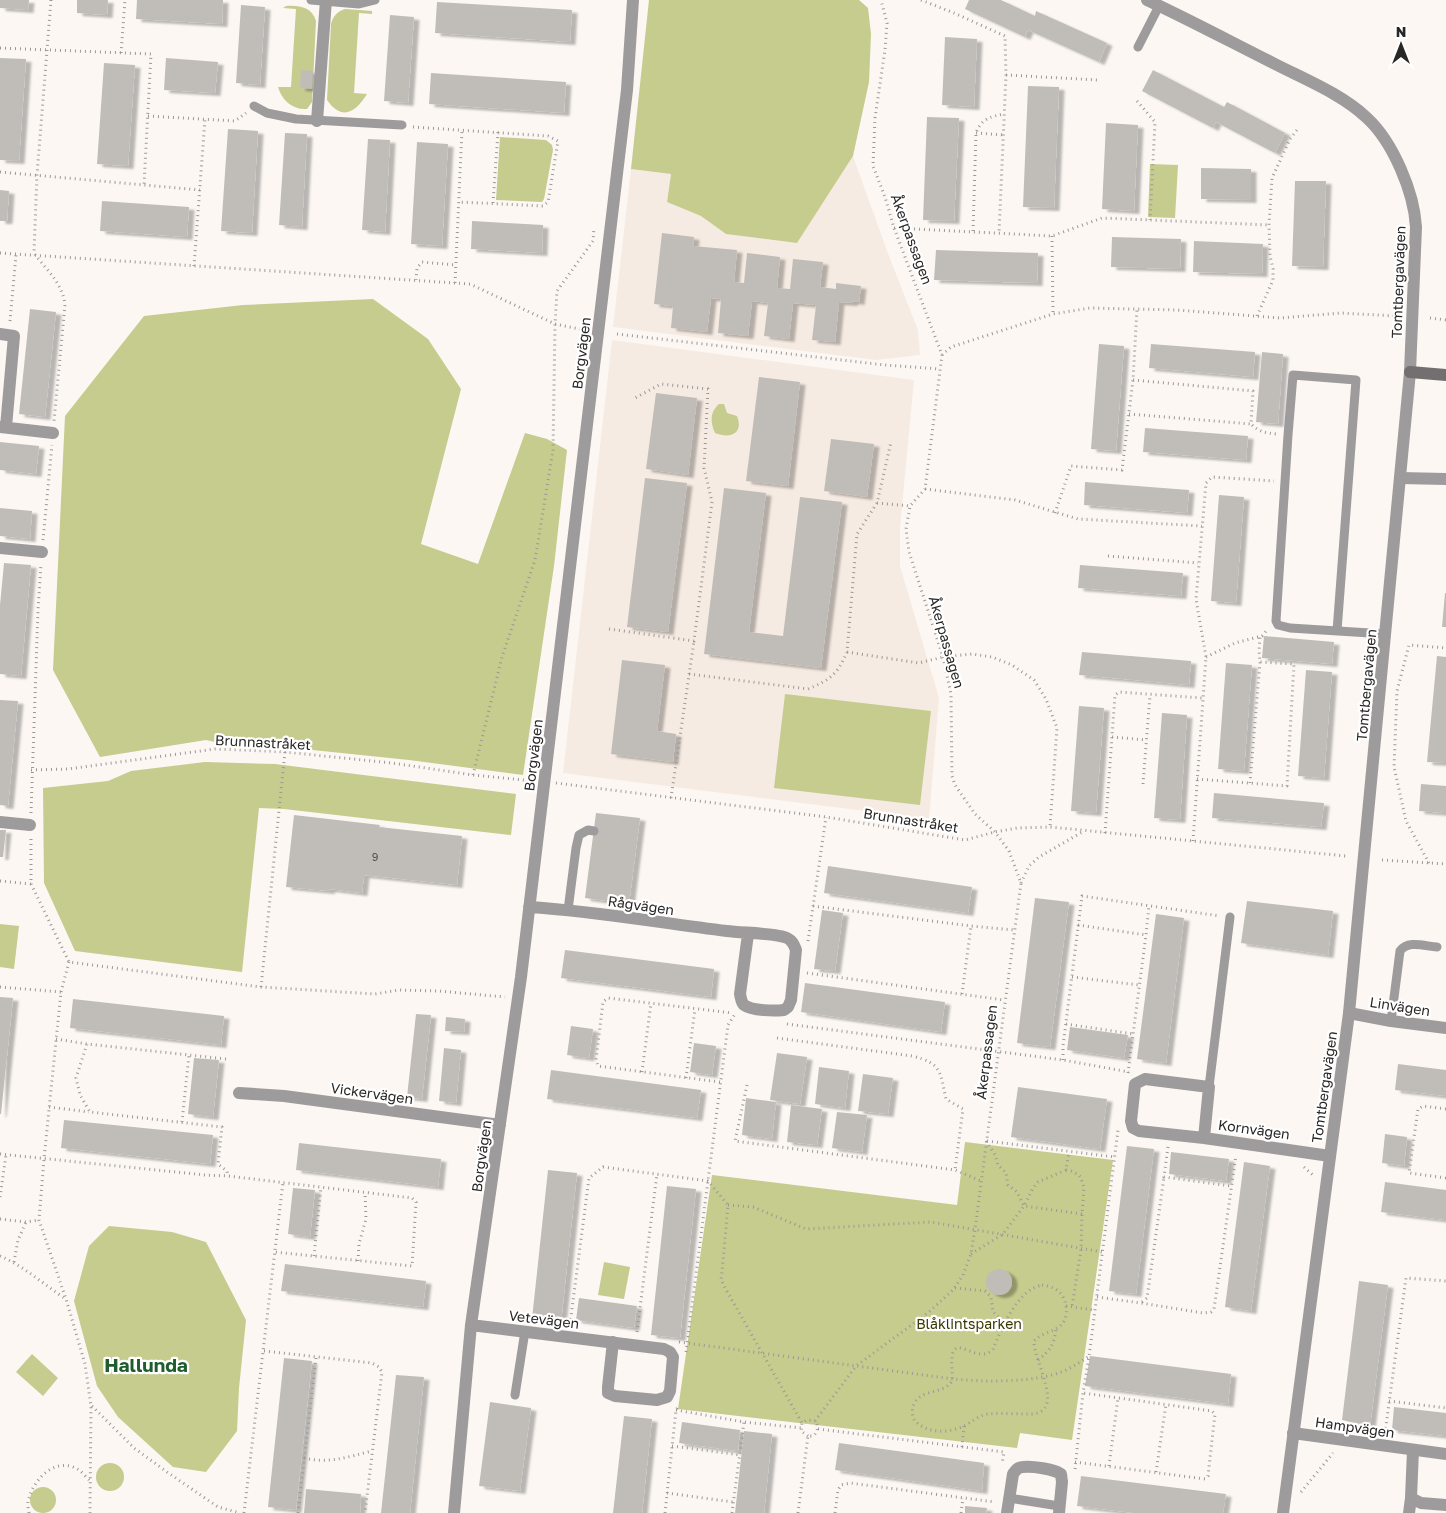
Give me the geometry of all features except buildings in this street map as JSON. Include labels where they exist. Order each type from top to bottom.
[{"type":"main road","points":[[1410,372],[1446,375]]},
{"type":"street","name":"Borgvägen","points":[[454,1513],[471,1325],[529,908],[618,173],[627,90],[633,0]]},
{"type":"street","name":"Tomtbergavägen","points":[[1147,0],[1301,77],[1350,104],[1377,129],[1396,160],[1406,182],[1415,215],[1410,372],[1350,1013],[1282,1513]]},
{"type":"street","points":[[317,121],[326,1]]},
{"type":"street","points":[[4,335],[14,336],[3,427],[53,433]]},
{"type":"street","points":[[1400,478],[1446,479]]},
{"type":"street","points":[[0,548],[42,552]]},
{"type":"street","points":[[0,822],[30,825]]},
{"type":"street","name":"Rågvägen","points":[[529,908],[568,910],[787,938],[794,943],[796,950],[790,1000],[788,1007],[784,1010],[753,1009],[745,1006],[741,1001],[740,994],[748,934]]},
{"type":"street","name":"Linvägen","points":[[1350,1013],[1391,1021],[1446,1028]]},
{"type":"street","name":"Kornvägen","points":[[1204,1138],[1209,1087],[1145,1080],[1135,1084],[1131,1121],[1133,1128],[1139,1131],[1238,1142],[1330,1156]]},
{"type":"street","name":"Vickervägen","points":[[238,1092],[284,1096],[500,1125]]},
{"type":"street","name":"Vetevägen","points":[[471,1325],[568,1336],[613,1342],[634,1346],[664,1349],[670,1352],[673,1357],[668,1397],[657,1400],[615,1396],[608,1393],[613,1342]]},
{"type":"street","name":"Hampvägen","points":[[1293,1433],[1446,1454]]},
{"type":"street","points":[[1410,1513],[1413,1450]]},
{"type":"street","points":[[1008,1505],[1013,1474],[1016,1469],[1022,1467],[1056,1471],[1061,1474],[1059,1509]]},
{"type":"street","points":[[1411,1498],[1421,1502],[1446,1505]]},
{"type":"lane","points":[[311,0],[358,4],[375,0]]},
{"type":"lane","points":[[1138,48],[1159,6]]},
{"type":"lane","points":[[254,106],[267,113],[296,119],[402,125]]},
{"type":"lane","points":[[1337,631],[1356,380],[1293,375],[1276,621],[1278,625],[1290,628],[1337,631],[1386,634]]},
{"type":"lane","points":[[568,910],[579,835],[588,830],[594,831]]},
{"type":"lane","points":[[1209,1087],[1230,917]]},
{"type":"lane","points":[[1391,1021],[1400,951],[1403,947],[1412,944],[1437,947]]},
{"type":"lane","points":[[515,1395],[525,1331]]},
{"type":"lane","points":[[1008,1505],[1059,1509]]},
{"type":"path","points":[[42,552],[65,305],[61,287],[34,252],[37,175],[51,0]]},
{"type":"path","points":[[121,53],[125,0]]},
{"type":"path","name":"Åkerpassagen","points":[[880,0],[886,23],[885,50],[875,118],[873,166],[894,228],[942,355],[925,489]]},
{"type":"path","points":[[921,0],[1005,36],[1005,114],[999,233]]},
{"type":"path","points":[[0,48],[151,54],[144,185]]},
{"type":"path","points":[[1006,76],[1098,80]]},
{"type":"path","points":[[1137,101],[1155,122],[1150,220]]},
{"type":"path","points":[[148,116],[235,121],[254,106]]},
{"type":"path","points":[[973,232],[976,133],[979,125],[993,116],[1005,114]]},
{"type":"path","points":[[194,266],[205,119]]},
{"type":"path","points":[[402,125],[416,128],[548,136],[558,141],[548,202],[543,206],[459,202]]},
{"type":"path","points":[[455,283],[462,130]]},
{"type":"path","points":[[1257,316],[1273,280],[1269,225],[1272,178],[1290,139],[1297,130]]},
{"type":"path","points":[[493,204],[498,132]]},
{"type":"path","points":[[976,133],[1004,135]]},
{"type":"path","points":[[0,172],[200,190]]},
{"type":"path","points":[[894,228],[1052,236],[1102,218],[1269,225]]},
{"type":"path","points":[[474,775],[502,658],[535,560],[552,450],[557,291],[593,241],[594,228]]},
{"type":"path","points":[[1052,236],[1053,314]]},
{"type":"path","points":[[0,254],[470,284],[555,324],[585,330]]},
{"type":"path","points":[[4,335],[16,255]]},
{"type":"path","points":[[416,280],[417,268],[422,262],[456,265]]},
{"type":"path","points":[[942,355],[951,347],[1053,314],[1090,308],[1177,310],[1280,318],[1341,313],[1395,316]]},
{"type":"path","points":[[1055,513],[1071,466],[1122,470],[1133,380],[1137,309]]},
{"type":"path","points":[[1430,318],[1446,320]]},
{"type":"path","points":[[617,334],[886,365],[940,369]]},
{"type":"path","points":[[1133,380],[1253,391],[1251,424]]},
{"type":"path","points":[[636,398],[661,384],[708,389],[704,468],[712,502],[671,798]]},
{"type":"path","points":[[1129,414],[1251,424],[1264,433],[1288,435]]},
{"type":"path","points":[[689,674],[808,689],[832,678],[840,668],[847,652],[857,534],[877,503],[891,442]]},
{"type":"path","points":[[1193,841],[1206,657],[1196,598],[1206,483],[1212,477],[1285,482]]},
{"type":"path","points":[[877,503],[910,506],[925,489],[1015,500],[1078,519],[1202,526]]},
{"type":"path","name":"Åkerpassagen","points":[[815,1421],[856,1366],[929,1312],[954,1288],[971,1254],[1021,883],[1009,851],[995,832],[975,814],[955,785],[952,776],[951,694],[942,657],[909,552],[906,529],[910,506]]},
{"type":"path","name":"Brunnastråket","points":[[42,552],[32,770],[68,769],[216,749],[285,752],[494,776]]},
{"type":"path","points":[[1108,556],[1198,563]]},
{"type":"path","points":[[1206,657],[1235,643],[1262,636],[1276,621]]},
{"type":"path","points":[[609,629],[694,641]]},
{"type":"path","points":[[1250,783],[1260,662],[1260,636]]},
{"type":"path","points":[[1429,863],[1406,821],[1394,767],[1397,691],[1409,645],[1446,648]]},
{"type":"path","points":[[847,652],[919,664],[942,657],[972,654],[992,657],[1012,665],[1034,680],[1046,699],[1057,728],[1050,827]]},
{"type":"path","points":[[1197,779],[1287,786],[1294,664],[1260,662]]},
{"type":"path","points":[[1104,833],[1115,695],[1119,692],[1202,698]]},
{"type":"path","points":[[1143,784],[1150,695]]},
{"type":"path","points":[[1112,736],[1147,740]]},
{"type":"path","points":[[260,987],[285,752]]},
{"type":"path","name":"Brunnastråket","points":[[591,787],[826,817],[965,840],[1017,828],[1050,827],[1346,856]]},
{"type":"path","points":[[808,944],[826,817]]},
{"type":"path","points":[[1021,883],[1029,866],[1039,857],[1084,831]]},
{"type":"path","points":[[1382,860],[1446,864]]},
{"type":"path","points":[[0,881],[31,884],[70,962],[61,992],[39,1220],[66,1299],[85,1364],[91,1406],[90,1513]]},
{"type":"path","points":[[1063,1060],[1082,896],[1230,917]]},
{"type":"path","points":[[1125,1078],[1129,1072],[1149,905]]},
{"type":"path","points":[[813,906],[1014,930]]},
{"type":"path","points":[[1078,925],[1146,935]]},
{"type":"path","points":[[962,994],[971,926]]},
{"type":"path","points":[[70,962],[260,987],[375,994],[399,990],[438,991],[505,997]]},
{"type":"path","points":[[804,972],[1004,1000]]},
{"type":"path","points":[[1072,977],[1139,986]]},
{"type":"path","points":[[0,987],[61,992]]},
{"type":"path","points":[[720,1082],[598,1066],[596,1060],[604,1002],[608,998],[695,1008],[743,1017]]},
{"type":"path","points":[[642,1072],[651,1003]]},
{"type":"path","points":[[686,1078],[695,1008]]},
{"type":"path","points":[[685,1360],[728,1025],[735,1014]]},
{"type":"path","points":[[798,1026],[799,1017]]},
{"type":"path","points":[[779,1023],[1063,1060],[1129,1072]]},
{"type":"path","points":[[1066,1024],[1133,1034]]},
{"type":"path","points":[[777,1038],[927,1059],[939,1069],[946,1099],[963,1109],[955,1170]]},
{"type":"path","points":[[56,1039],[87,1044],[226,1058]]},
{"type":"path","points":[[87,1044],[76,1078],[80,1095],[90,1112]]},
{"type":"path","points":[[182,1122],[189,1055]]},
{"type":"path","points":[[746,1085],[735,1141],[955,1170],[981,1181]]},
{"type":"path","points":[[1446,1109],[1423,1106],[1418,1109],[1409,1173],[1446,1178]]},
{"type":"path","points":[[49,1107],[222,1127],[218,1164],[227,1171],[228,1176]]},
{"type":"path","points":[[1061,1474],[1075,1462],[1082,1393],[1089,1357],[1119,1123]]},
{"type":"path","points":[[986,1141],[1114,1157]]},
{"type":"path","points":[[986,1141],[995,1154],[998,1165],[1006,1173],[1008,1185],[1017,1192],[1024,1206]]},
{"type":"path","points":[[1097,1297],[1141,1302],[1203,1313],[1210,1312],[1214,1308],[1238,1142]]},
{"type":"path","points":[[1141,1302],[1147,1298],[1168,1144]]},
{"type":"path","points":[[1066,1170],[1069,1152]]},
{"type":"path","points":[[0,1154],[282,1182],[412,1198],[416,1202],[412,1266],[274,1252]]},
{"type":"path","points":[[0,1197],[6,1155]]},
{"type":"path","points":[[1303,1165],[1314,1174],[1313,1184]]},
{"type":"path","points":[[568,1336],[589,1178],[603,1168],[708,1180],[728,1205],[722,1279],[724,1286],[802,1423],[803,1434],[813,1436],[818,1429]]},
{"type":"path","points":[[971,1254],[1003,1234],[1024,1206],[1038,1182],[1066,1170],[1079,1175],[1084,1188],[1081,1249],[1072,1307]]},
{"type":"path","points":[[634,1346],[657,1174]]},
{"type":"path","points":[[1164,1177],[1231,1186]]},
{"type":"path","points":[[244,1513],[282,1182]]},
{"type":"path","points":[[314,1256],[321,1187]]},
{"type":"path","points":[[358,1261],[358,1244],[366,1219],[365,1192]]},
{"type":"path","points":[[728,1205],[752,1207],[806,1230],[931,1222],[1102,1252]]},
{"type":"path","points":[[1024,1206],[1082,1214]]},
{"type":"path","points":[[0,1219],[26,1222],[39,1220]]},
{"type":"path","points":[[14,1262],[18,1240],[26,1222]]},
{"type":"path","points":[[0,1256],[14,1262],[66,1299]]},
{"type":"path","points":[[1385,1434],[1406,1278],[1446,1281]]},
{"type":"path","points":[[1037,1286],[1047,1286],[1058,1290],[1064,1298],[1066,1306],[1064,1320],[1056,1329],[1041,1335],[1034,1341],[1048,1398],[1041,1413],[985,1414],[964,1426],[947,1431],[935,1430],[919,1424],[913,1417],[914,1405],[919,1398],[926,1393],[946,1388],[951,1384],[953,1379],[951,1360],[954,1350],[963,1347],[975,1353],[986,1354],[994,1349],[1009,1314],[1021,1298],[1030,1290],[1037,1286]]},
{"type":"path","points":[[954,1288],[985,1291],[991,1297],[993,1312],[1005,1323]]},
{"type":"path","points":[[1066,1306],[1094,1310]]},
{"type":"path","points":[[1038,1360],[1051,1348],[1055,1339],[1056,1329]]},
{"type":"path","points":[[687,1343],[953,1379],[1003,1380],[1043,1376],[1063,1371],[1089,1357]]},
{"type":"path","points":[[264,1351],[372,1363],[379,1367],[382,1372],[365,1513]]},
{"type":"path","points":[[298,1513],[316,1358]]},
{"type":"path","points":[[1075,1462],[1205,1479],[1208,1476],[1215,1414],[1212,1411],[1082,1393]]},
{"type":"path","points":[[1109,1466],[1118,1398]]},
{"type":"path","points":[[1389,1401],[1446,1408]]},
{"type":"path","points":[[665,1513],[676,1410],[680,1404]]},
{"type":"path","points":[[1156,1472],[1166,1404]]},
{"type":"path","points":[[91,1406],[134,1448],[167,1472],[218,1507],[240,1513]]},
{"type":"path","points":[[676,1410],[744,1422],[801,1428]]},
{"type":"path","points":[[802,1423],[807,1420],[815,1421],[818,1429]]},
{"type":"path","points":[[732,1513],[744,1422]]},
{"type":"path","points":[[962,1446],[964,1426]]},
{"type":"path","points":[[818,1429],[1004,1452],[1002,1469]]},
{"type":"path","points":[[798,1513],[808,1436]]},
{"type":"path","points":[[672,1446],[740,1455]]},
{"type":"path","points":[[1298,1496],[1337,1448]]},
{"type":"path","points":[[304,1458],[318,1461],[331,1460],[372,1451]]},
{"type":"path","points":[[28,1513],[28,1499],[35,1485],[50,1468],[64,1466],[78,1469],[91,1482]]},
{"type":"path","points":[[836,1513],[838,1490],[841,1485],[850,1483],[1008,1505]]},
{"type":"path","points":[[667,1493],[733,1502]]},
{"type":"path","points":[[961,1513],[963,1498]]},
{"type":"shaded area","points":[[853,156],[918,330],[920,355],[876,360],[613,327],[631,169],[671,174],[667,202],[701,216],[726,234],[797,243]]},
{"type":"shaded area","points":[[612,340],[914,380],[900,528],[900,566],[939,698],[929,819],[563,773]]},
{"type":"green space","points":[[649,0],[859,0],[868,8],[871,34],[869,82],[853,156],[797,243],[726,234],[701,216],[667,202],[671,174],[631,169]]},
{"type":"green space","points":[[286,6],[296,6],[308,10],[316,21],[312,102],[307,109],[297,108],[288,103],[278,87],[291,87],[296,9],[283,8]]},
{"type":"green space","points":[[345,9],[372,11],[372,14],[359,13],[354,93],[367,94],[358,106],[348,112],[338,111],[327,100],[331,24],[336,14]]},
{"type":"green space","points":[[500,137],[546,140],[552,145],[553,150],[542,202],[496,200]]},
{"type":"green space","points":[[1150,164],[1178,165],[1175,218],[1148,217]]},
{"type":"green space","points":[[373,299],[428,339],[461,389],[421,544],[478,564],[525,433],[547,439],[567,450],[554,566],[523,775],[409,760],[274,746],[224,744],[206,740],[100,757],[53,670],[65,416],[144,316],[243,305]]},
{"type":"green space","points":[[719,404],[724,404],[727,413],[737,416],[739,427],[734,434],[721,435],[715,433],[712,417],[714,410]]},
{"type":"green space","points":[[785,694],[931,711],[920,805],[774,788]]},
{"type":"green space","points":[[205,762],[275,764],[516,794],[511,835],[284,809],[259,808],[242,972],[75,951],[44,883],[43,788],[108,781],[131,771]]},
{"type":"green space","points":[[0,924],[19,926],[14,969],[0,967]]},
{"type":"green space","name":"Blåklintsparken","points":[[965,1142],[1113,1160],[1072,1440],[1020,1433],[1017,1448],[678,1409],[712,1175],[957,1205]]},
{"type":"green space","points":[[109,1226],[172,1232],[206,1242],[246,1320],[237,1431],[206,1472],[173,1467],[118,1417],[97,1386],[74,1301],[89,1246]]},
{"type":"green space","points":[[604,1262],[630,1267],[624,1299],[598,1295]]},
{"type":"green space","points":[[32,1354],[58,1378],[43,1396],[16,1372]]},
{"type":"green space","points":[[110,1463],[120,1467],[124,1477],[120,1487],[110,1491],[100,1487],[96,1477],[100,1467]]},
{"type":"green space","points":[[43,1487],[52,1491],[56,1500],[52,1509],[43,1513],[34,1509],[30,1500],[34,1491]]},
{"type":"district","name":"Hallunda","points":[[146,1364]]}]
